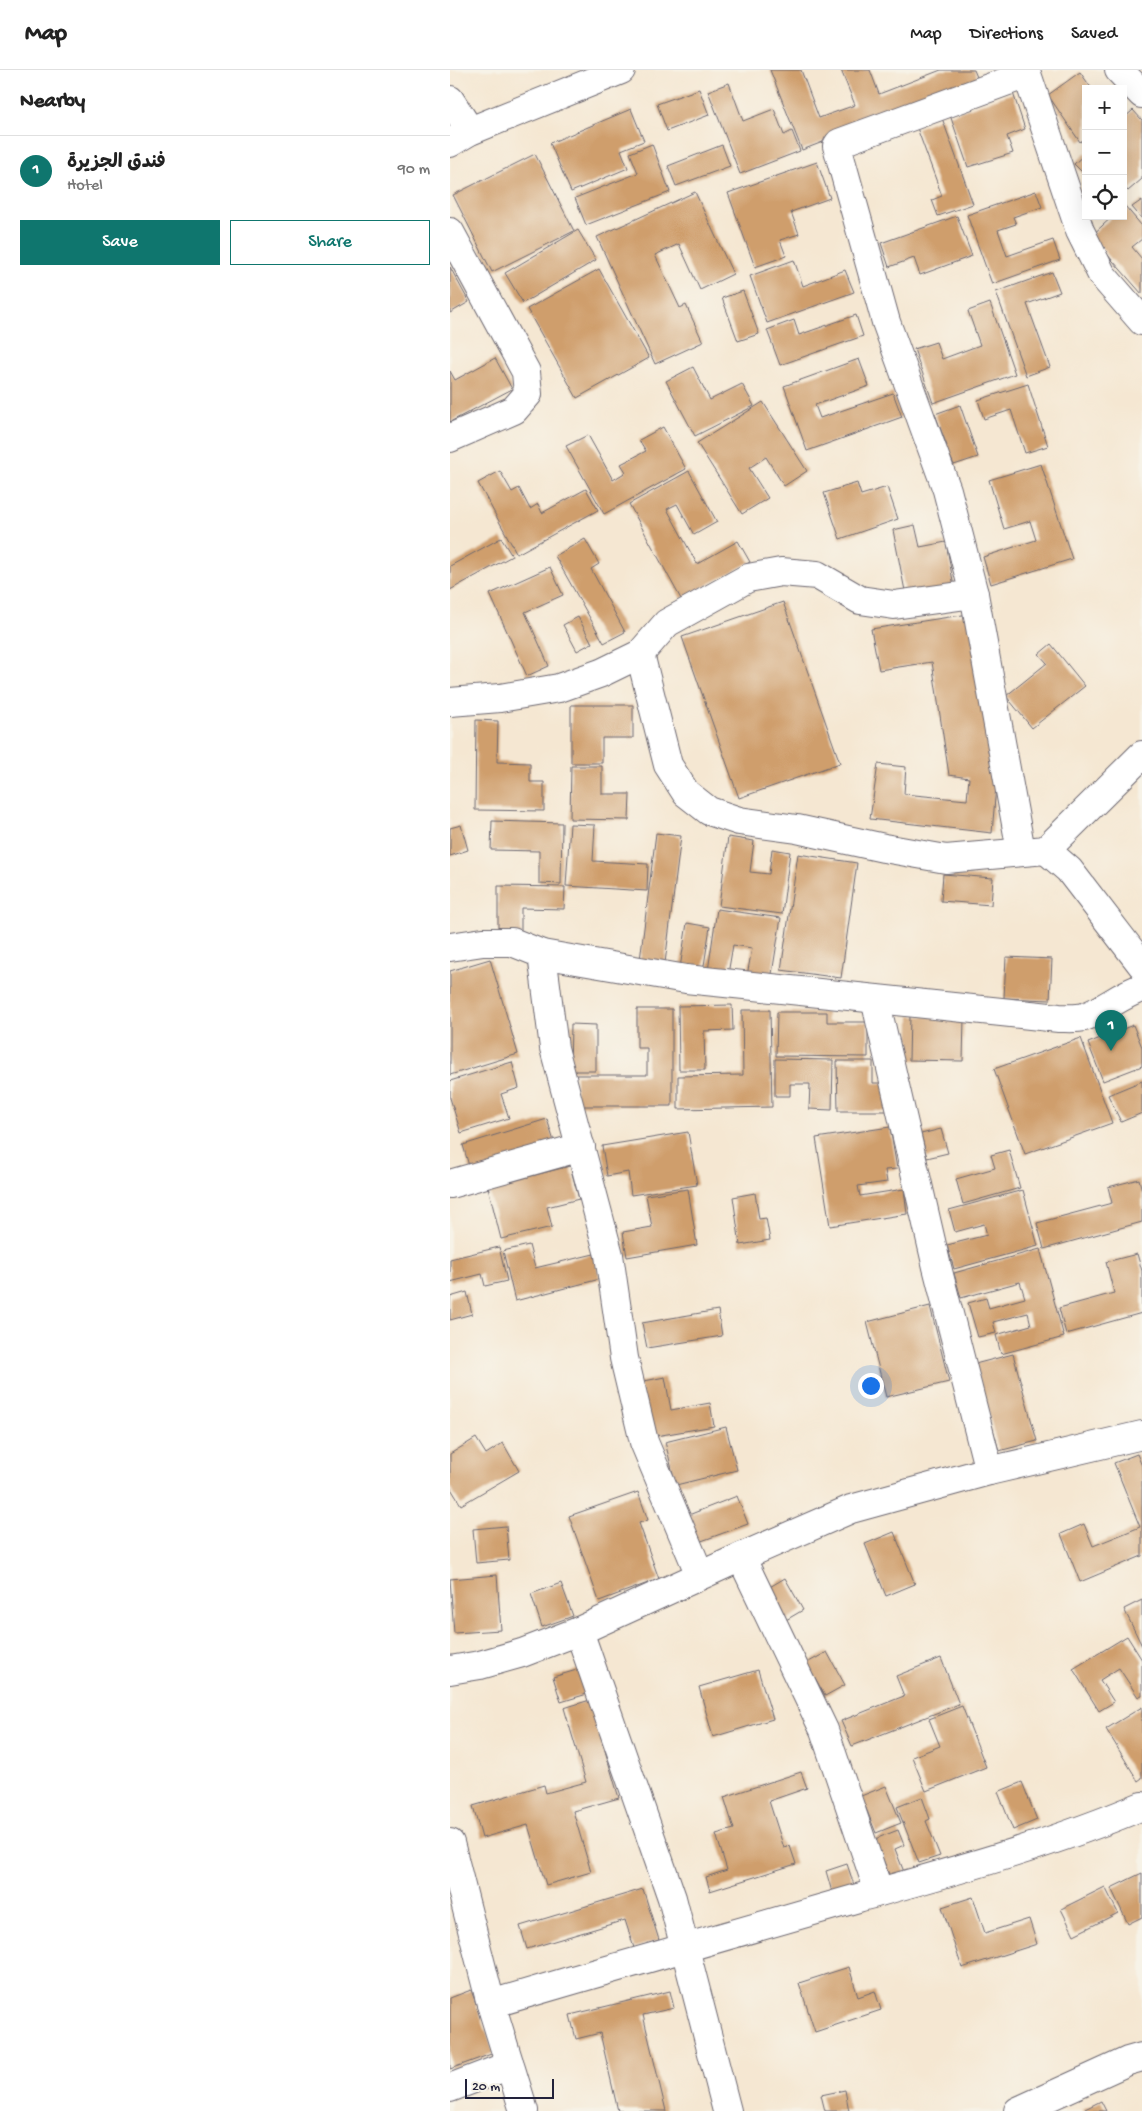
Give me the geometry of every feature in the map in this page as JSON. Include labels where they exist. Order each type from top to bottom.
[{"type":"street","points":[[450,100],[460,137],[621,70]]},
{"type":"street","points":[[1119,70],[1142,94]]},
{"type":"street","points":[[1141,317],[1102,275],[1080,231],[1030,72],[837,146],[886,322],[947,490],[974,594],[1034,851],[1069,870],[1142,965]]},
{"type":"street","points":[[450,232],[526,372],[528,394],[514,410],[450,438]]},
{"type":"street","points":[[450,702],[500,698],[559,688],[601,673],[640,654],[667,623],[748,578],[780,572],[817,575],[860,600],[894,605],[974,594]]},
{"type":"street","points":[[640,654],[668,765],[686,793],[708,811],[739,821],[797,829],[946,859],[988,857],[1034,851],[1142,755]]},
{"type":"street","points":[[450,947],[483,942],[512,942],[542,954],[686,979],[1059,1018],[1082,1017],[1104,1008],[1129,992],[1142,988]]},
{"type":"street","points":[[542,954],[554,1048],[609,1255],[624,1358],[644,1442],[700,1575]]},
{"type":"street","points":[[875,999],[937,1267],[989,1471]]},
{"type":"street","points":[[450,1184],[581,1147]]},
{"type":"street","points":[[450,1670],[480,1665],[522,1653],[579,1631],[741,1556],[851,1510],[989,1471],[1142,1435]]},
{"type":"street","points":[[741,1556],[824,1730],[879,1892]]},
{"type":"street","points":[[579,1631],[672,1898],[727,2111]]},
{"type":"street","points":[[490,2004],[939,1876],[1030,1847],[1142,1806]]},
{"type":"street","points":[[450,1843],[456,1894],[524,2111]]},
{"type":"street","points":[[1018,2111],[1128,2061],[1142,2057]]},
{"type":"street","points":[[450,2088],[510,2065]]},
{"type":"building","points":[[770,70],[801,70],[819,118],[855,105],[841,70],[870,70],[879,94],[941,70],[974,70],[979,82],[802,150]]},
{"type":"building","points":[[1080,72],[1089,85],[1082,85],[1082,141],[1080,142],[1048,95]]},
{"type":"building","points":[[729,83],[743,121],[774,109],[784,135],[792,131],[800,151],[740,174],[708,91]]},
{"type":"building","points":[[699,89],[709,115],[667,131],[657,104]]},
{"type":"building","points":[[1013,93],[1025,129],[1007,136],[1013,153],[968,167],[950,115]]},
{"type":"building","points":[[631,109],[644,141],[621,150],[628,168],[571,192],[550,143]]},
{"type":"building","points":[[1133,110],[1142,120],[1142,179],[1128,191],[1127,190],[1127,115]]},
{"type":"building","points":[[942,118],[973,204],[938,216],[932,200],[942,196],[917,128]]},
{"type":"building","points":[[652,144],[670,192],[586,225],[575,198],[638,173],[630,153]]},
{"type":"building","points":[[722,145],[730,166],[676,186],[668,166]]},
{"type":"building","points":[[535,154],[574,231],[492,272],[453,195]]},
{"type":"building","points":[[1082,157],[1082,172],[1074,164]]},
{"type":"building","points":[[817,162],[830,198],[791,212],[799,234],[780,240],[786,256],[755,267],[728,193]]},
{"type":"building","points":[[1036,191],[1042,207],[1013,217],[1016,224],[998,230],[1007,256],[1053,240],[1060,260],[992,284],[967,215]]},
{"type":"building","points":[[695,192],[733,274],[700,290],[679,244],[655,255],[680,308],[686,305],[703,342],[655,364],[597,237]]},
{"type":"building","points":[[1142,200],[1142,219],[1132,207]]},
{"type":"building","points":[[1127,208],[1142,226],[1142,239],[1132,247],[1142,259],[1142,294],[1091,236],[1109,220],[1127,220]]},
{"type":"building","points":[[957,216],[972,256],[920,275],[914,258],[889,267],[881,243]]},
{"type":"building","points":[[578,230],[596,260],[523,303],[505,273]]},
{"type":"building","points":[[794,260],[803,286],[845,270],[854,292],[767,323],[750,276]]},
{"type":"building","points":[[450,267],[469,302],[450,313]]},
{"type":"building","points":[[599,269],[649,358],[577,398],[527,309]]},
{"type":"building","points":[[1052,272],[1060,292],[1027,304],[1050,367],[1026,376],[996,292]]},
{"type":"building","points":[[743,291],[759,334],[738,341],[722,298]]},
{"type":"building","points":[[990,303],[1015,374],[933,403],[914,349],[936,342],[942,359],[980,345],[968,311]]},
{"type":"building","points":[[856,315],[863,336],[780,365],[767,330],[794,320],[799,335]]},
{"type":"building","points":[[495,358],[512,389],[450,422],[450,371],[455,380]]},
{"type":"building","points":[[859,359],[869,386],[815,405],[820,418],[893,393],[902,417],[807,451],[784,386]]},
{"type":"building","points":[[693,367],[710,400],[742,384],[754,406],[695,436],[666,381]]},
{"type":"building","points":[[1028,384],[1048,446],[1025,453],[1011,410],[984,419],[978,400]]},
{"type":"building","points":[[763,402],[807,471],[784,486],[766,457],[749,468],[768,498],[742,514],[697,443]]},
{"type":"building","points":[[960,405],[978,457],[954,465],[950,456],[942,459],[938,449],[947,446],[935,414]]},
{"type":"building","points":[[663,427],[686,469],[604,514],[566,446],[588,435],[613,480],[626,472],[621,464],[646,451],[639,440]]},
{"type":"building","points":[[1041,464],[1072,559],[991,584],[983,557],[1036,540],[1030,521],[1004,529],[989,480]]},
{"type":"building","points":[[500,471],[512,492],[519,488],[530,509],[538,504],[542,513],[586,489],[598,510],[517,554],[478,483]]},
{"type":"building","points":[[689,471],[717,522],[694,535],[677,504],[667,509],[697,564],[738,541],[750,562],[681,599],[629,504]]},
{"type":"building","points":[[857,483],[861,495],[887,487],[898,519],[840,539],[824,493]]},
{"type":"building","points":[[915,525],[920,547],[946,542],[954,587],[906,596],[893,530]]},
{"type":"building","points":[[501,538],[512,556],[450,590],[450,566]]},
{"type":"building","points":[[585,539],[599,564],[591,569],[625,632],[604,643],[555,556]]},
{"type":"building","points":[[550,567],[563,595],[525,612],[549,666],[527,676],[490,594]]},
{"type":"building","points":[[783,602],[840,763],[739,798],[682,637]]},
{"type":"building","points":[[969,614],[997,774],[992,833],[870,819],[878,764],[906,767],[904,794],[967,800],[969,778],[949,775],[932,662],[879,670],[871,629]]},
{"type":"building","points":[[578,617],[592,643],[577,651],[563,625]]},
{"type":"building","points":[[1051,644],[1085,686],[1032,728],[1006,696],[1047,663],[1039,654]]},
{"type":"building","points":[[571,705],[633,705],[633,738],[602,738],[602,763],[571,763]]},
{"type":"building","points":[[476,720],[498,721],[497,762],[530,763],[530,782],[544,782],[544,811],[475,810]]},
{"type":"building","points":[[571,766],[602,766],[602,794],[630,794],[629,820],[570,819]]},
{"type":"building","points":[[492,821],[562,823],[561,884],[539,883],[539,851],[491,850]]},
{"type":"building","points":[[570,824],[595,825],[593,861],[648,864],[647,891],[566,886]]},
{"type":"building","points":[[461,825],[468,850],[450,856],[450,828]]},
{"type":"building","points":[[656,833],[681,836],[665,963],[640,960]]},
{"type":"building","points":[[728,837],[754,841],[750,872],[769,874],[772,849],[790,852],[782,914],[719,906]]},
{"type":"building","points":[[798,854],[857,863],[841,978],[781,970]]},
{"type":"building","points":[[943,874],[993,878],[991,905],[941,901]]},
{"type":"building","points":[[498,886],[565,887],[564,909],[521,908],[521,935],[498,934]]},
{"type":"building","points":[[717,909],[781,918],[771,980],[747,976],[752,948],[733,945],[728,974],[708,971]]},
{"type":"building","points":[[687,923],[710,927],[703,972],[680,968]]},
{"type":"building","points":[[1006,957],[1052,959],[1050,1000],[1004,998]]},
{"type":"building","points":[[490,959],[518,1054],[450,1075],[450,971]]},
{"type":"building","points":[[732,1005],[733,1030],[704,1031],[705,1070],[679,1070],[678,1006]]},
{"type":"building","points":[[637,1009],[672,1009],[672,1106],[576,1106],[576,1075],[647,1075],[647,1048],[637,1048]]},
{"type":"building","points":[[742,1010],[770,1010],[772,1107],[678,1109],[678,1076],[743,1075]]},
{"type":"building","points":[[777,1012],[827,1012],[827,1022],[868,1022],[868,1057],[776,1056]]},
{"type":"building","points":[[910,1016],[964,1017],[963,1061],[909,1060]]},
{"type":"building","points":[[571,1024],[596,1025],[596,1071],[570,1071]]},
{"type":"building","points":[[1133,1025],[1142,1047],[1142,1066],[1103,1081],[1088,1043]]},
{"type":"building","points":[[1081,1038],[1112,1123],[1025,1154],[994,1069]]},
{"type":"building","points":[[775,1059],[833,1060],[832,1110],[809,1109],[810,1084],[790,1084],[790,1096],[775,1096]]},
{"type":"building","points":[[837,1061],[873,1061],[873,1083],[891,1083],[891,1111],[838,1111]]},
{"type":"building","points":[[512,1062],[519,1088],[501,1094],[509,1118],[461,1133],[450,1098],[450,1081]]},
{"type":"building","points":[[1142,1081],[1142,1113],[1121,1122],[1108,1095]]},
{"type":"building","points":[[547,1119],[556,1148],[471,1173],[463,1145]]},
{"type":"building","points":[[890,1127],[897,1169],[885,1170],[887,1182],[858,1186],[860,1196],[904,1189],[907,1214],[830,1226],[816,1138]]},
{"type":"building","points":[[941,1129],[948,1153],[927,1158],[921,1134]]},
{"type":"building","points":[[688,1132],[697,1185],[631,1195],[628,1172],[607,1176],[602,1146]]},
{"type":"building","points":[[1009,1150],[1020,1188],[963,1204],[956,1179],[995,1168],[991,1155]]},
{"type":"building","points":[[570,1166],[579,1199],[547,1207],[552,1227],[501,1239],[488,1187]]},
{"type":"building","points":[[1139,1179],[1142,1191],[1142,1222],[1044,1249],[1037,1223],[1112,1203],[1108,1187]]},
{"type":"building","points":[[688,1189],[697,1245],[627,1257],[623,1232],[652,1227],[646,1195]]},
{"type":"building","points":[[1023,1190],[1038,1246],[954,1269],[947,1245],[987,1235],[984,1224],[955,1232],[949,1210]]},
{"type":"building","points":[[755,1193],[759,1219],[766,1218],[770,1240],[740,1245],[733,1197]]},
{"type":"building","points":[[529,1245],[535,1268],[594,1254],[600,1279],[515,1301],[503,1251]]},
{"type":"building","points":[[499,1247],[507,1281],[485,1286],[482,1274],[450,1282],[450,1259]]},
{"type":"building","points":[[1040,1249],[1064,1337],[1001,1354],[996,1335],[1031,1325],[1028,1313],[993,1322],[996,1333],[978,1337],[968,1303],[986,1298],[989,1308],[1025,1298],[1020,1282],[961,1298],[954,1273]]},
{"type":"building","points":[[1137,1254],[1142,1271],[1142,1313],[1066,1334],[1059,1308],[1114,1293],[1106,1262]]},
{"type":"building","points":[[467,1292],[472,1314],[450,1320],[450,1297]]},
{"type":"building","points":[[930,1306],[949,1382],[886,1397],[867,1322]]},
{"type":"building","points":[[718,1310],[722,1336],[647,1348],[642,1323]]},
{"type":"building","points":[[1013,1354],[1037,1441],[999,1451],[975,1364]]},
{"type":"building","points":[[665,1377],[671,1410],[710,1403],[714,1426],[650,1437],[639,1382]]},
{"type":"building","points":[[726,1427],[737,1470],[676,1485],[665,1442]]},
{"type":"building","points":[[476,1438],[486,1454],[503,1443],[519,1471],[461,1505],[450,1487],[450,1454]]},
{"type":"building","points":[[1137,1454],[1142,1466],[1142,1556],[1080,1582],[1061,1534],[1084,1524],[1093,1546],[1140,1527],[1114,1463]]},
{"type":"building","points":[[638,1492],[648,1520],[639,1523],[659,1579],[599,1601],[569,1516]]},
{"type":"building","points":[[737,1496],[748,1524],[696,1543],[686,1516]]},
{"type":"building","points":[[506,1526],[509,1560],[476,1563],[473,1529]]},
{"type":"building","points":[[894,1532],[915,1584],[886,1596],[865,1544]]},
{"type":"building","points":[[497,1575],[501,1630],[454,1633],[450,1579]]},
{"type":"building","points":[[785,1578],[803,1610],[786,1620],[768,1588]]},
{"type":"building","points":[[561,1583],[573,1616],[542,1627],[531,1594]]},
{"type":"building","points":[[1142,1600],[1142,1646],[1124,1609]]},
{"type":"building","points":[[1127,1636],[1142,1660],[1142,1695],[1138,1697],[1119,1668],[1100,1680],[1114,1702],[1099,1711],[1073,1669]]},
{"type":"building","points":[[827,1652],[845,1685],[825,1696],[807,1663]]},
{"type":"building","points":[[941,1658],[959,1704],[852,1746],[841,1721],[904,1696],[896,1676]]},
{"type":"building","points":[[580,1669],[587,1694],[561,1702],[553,1677]]},
{"type":"building","points":[[758,1670],[773,1719],[713,1737],[699,1687]]},
{"type":"building","points":[[590,1700],[619,1798],[573,1811],[591,1872],[546,1885],[528,1825],[482,1838],[473,1806],[544,1785],[546,1793],[586,1782],[564,1708]]},
{"type":"building","points":[[962,1706],[986,1767],[926,1791],[912,1757],[940,1746],[929,1719]]},
{"type":"building","points":[[1142,1707],[1142,1778],[1138,1781],[1106,1729]]},
{"type":"building","points":[[801,1772],[807,1788],[769,1801],[784,1848],[790,1846],[796,1864],[710,1891],[706,1877],[727,1870],[716,1834],[734,1829],[724,1797]]},
{"type":"building","points":[[1022,1782],[1037,1820],[1013,1830],[998,1792]]},
{"type":"building","points":[[886,1786],[901,1823],[876,1833],[861,1796]]},
{"type":"building","points":[[922,1797],[930,1819],[926,1821],[940,1856],[919,1863],[897,1807]]},
{"type":"building","points":[[898,1830],[904,1845],[895,1849],[906,1877],[892,1882],[875,1839]]},
{"type":"building","points":[[847,1864],[854,1885],[832,1892],[826,1871]]},
{"type":"building","points":[[1142,1873],[1142,1917],[1128,1924],[1111,1888]]},
{"type":"building","points":[[1105,1887],[1118,1913],[1074,1935],[1061,1909]]},
{"type":"building","points":[[643,1889],[659,1940],[634,1948],[625,1920],[527,1949],[520,1926]]},
{"type":"building","points":[[973,1897],[985,1933],[1029,1919],[1037,1944],[962,1968],[942,1907]]},
{"type":"building","points":[[849,1967],[858,1997],[875,1991],[881,2010],[815,2032],[799,1983]]},
{"type":"building","points":[[471,1990],[494,2053],[450,2069],[450,1998]]},
{"type":"building","points":[[670,1991],[674,2008],[643,2015],[666,2111],[618,2111],[600,2033],[576,2039],[570,2015]]},
{"type":"building","points":[[845,2090],[849,2111],[825,2111],[821,2095]]},
{"type":"building","points":[[1101,2101],[1106,2111],[1081,2111]]},
{"type":"place","name":"فندق الجزيرة","points":[[1111,1051]]}]
